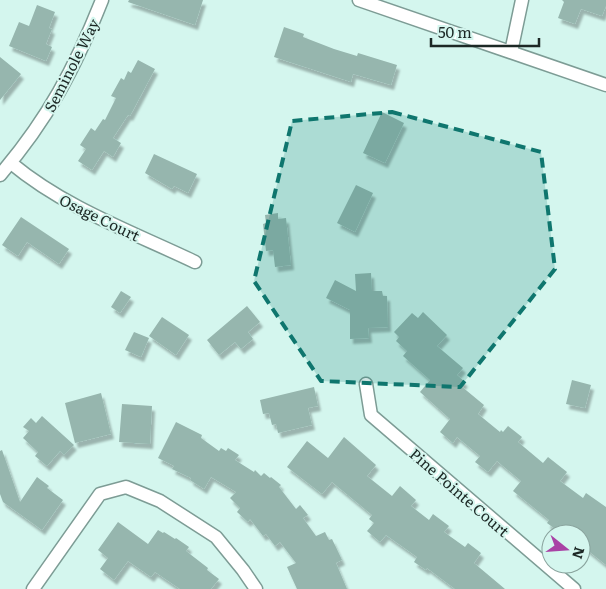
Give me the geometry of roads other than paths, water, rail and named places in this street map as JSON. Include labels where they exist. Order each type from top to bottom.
[{"type":"street","name":"Seminole Way","points":[[0,175],[38,126],[63,87],[102,0]]},
{"type":"street","points":[[359,0],[606,85]]},
{"type":"street","points":[[511,52],[522,0]]},
{"type":"street","name":"Osage Court","points":[[10,163],[67,202],[195,262]]},
{"type":"street","name":"Pine Pointe Court","points":[[366,384],[371,415],[574,589]]},
{"type":"street","points":[[32,589],[100,494],[126,486],[160,501],[216,537],[256,589]]}]
